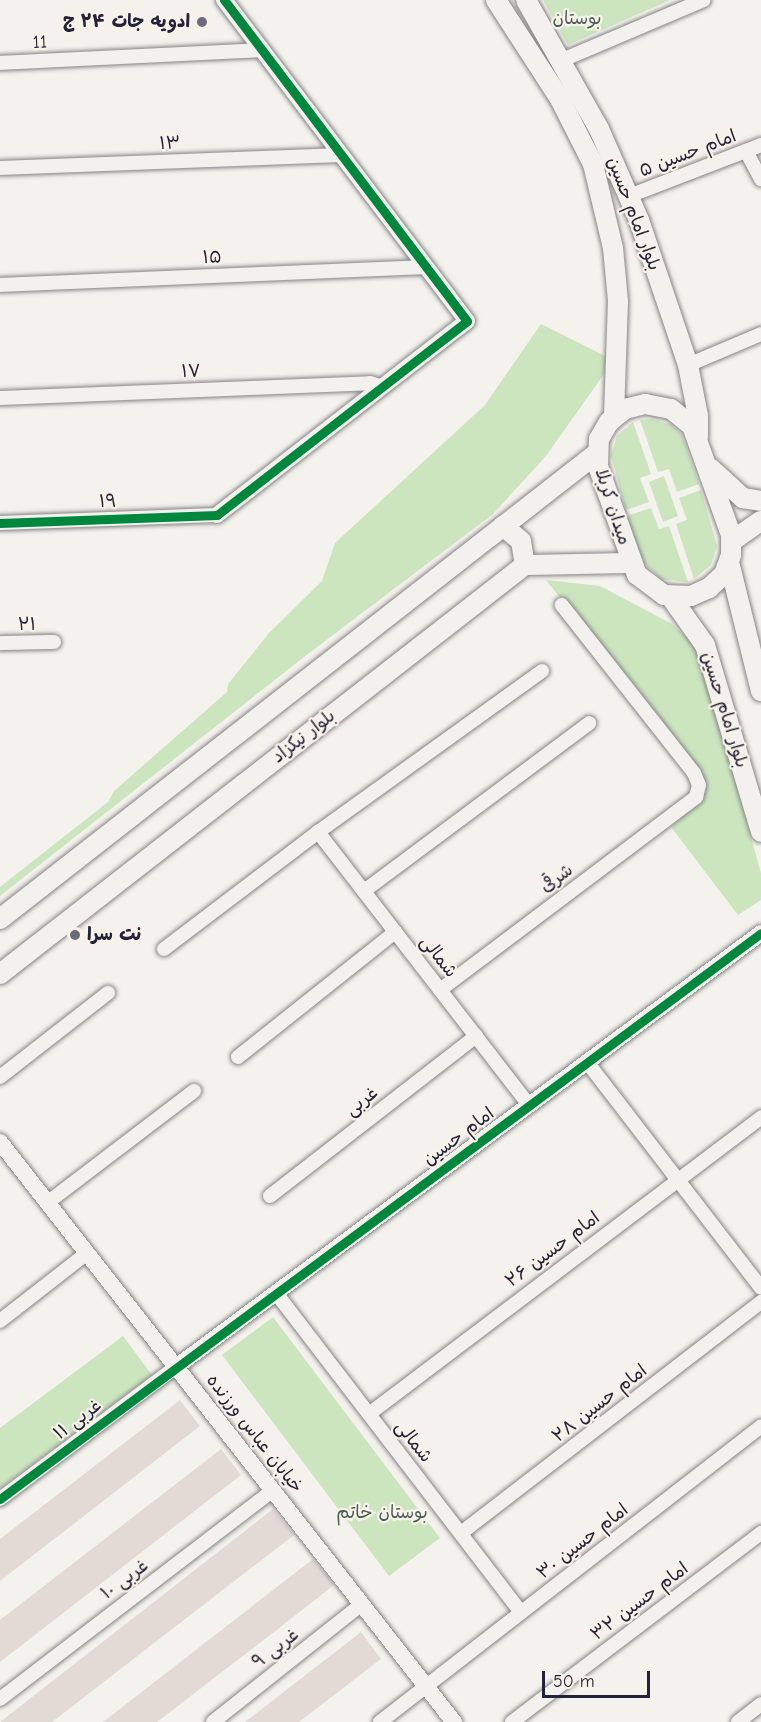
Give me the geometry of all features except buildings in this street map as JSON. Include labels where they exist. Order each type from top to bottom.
[{"type":"main road","name":"بلوار امام حسین","points":[[496,0],[560,99],[593,164],[613,248],[618,301],[614,417]]},
{"type":"main road","name":"بلوار امام حسین","points":[[526,0],[599,129],[629,196],[688,365],[698,416],[698,443]]},
{"type":"main road","points":[[614,417],[638,405],[665,406],[688,421],[705,462],[732,542],[729,562],[756,653],[761,692]]},
{"type":"main road","name":"میدان کربلا","points":[[614,417],[602,433],[597,453],[631,563],[646,585],[670,596]]},
{"type":"main road","points":[[0,919],[597,453]]},
{"type":"main road","points":[[705,462],[743,498],[761,501]]},
{"type":"main road","points":[[732,542],[761,521]]},
{"type":"main road","points":[[503,526],[521,542],[525,565],[631,563]]},
{"type":"main road","points":[[670,596],[690,596],[709,588],[729,562]]},
{"type":"main road","name":"بلوار نیکزاد","points":[[0,974],[525,565]]},
{"type":"main road","name":"بلوار امام حسین","points":[[670,596],[705,645],[761,832]]},
{"type":"street","points":[[217,515],[467,321],[224,0]]},
{"type":"street","points":[[560,61],[704,0]]},
{"type":"street","name":"11","points":[[0,63],[262,50]]},
{"type":"street","name":"امام حسین ۵","points":[[629,196],[761,145]]},
{"type":"street","points":[[746,151],[761,179]]},
{"type":"street","name":"۱۳","points":[[0,168],[341,155]]},
{"type":"street","name":"۱۵","points":[[0,285],[426,267]]},
{"type":"street","points":[[688,365],[761,334]]},
{"type":"street","name":"۱۷","points":[[0,398],[370,383],[382,387]]},
{"type":"street","name":"۱۹","points":[[0,523],[217,515]]},
{"type":"street","name":"شرقی","points":[[440,990],[696,798],[699,785],[694,772],[562,605]]},
{"type":"street","name":"۲۱","points":[[0,643],[54,642]]},
{"type":"street","points":[[164,949],[318,832],[542,670]]},
{"type":"street","points":[[364,891],[589,723]]},
{"type":"street","name":"شمالی","points":[[318,832],[529,1105]]},
{"type":"street","points":[[238,1057],[395,932]]},
{"type":"street","name":"امام حسین","points":[[176,1367],[761,933]]},
{"type":"street","points":[[0,1077],[108,993]]},
{"type":"street","name":"غربی","points":[[270,1196],[476,1036]]},
{"type":"street","points":[[587,1062],[761,1288]]},
{"type":"street","points":[[47,1203],[194,1091]]},
{"type":"street","name":"امام حسین ۲۶","points":[[369,1414],[676,1179],[761,1117]]},
{"type":"street","name":"خیابان عباس ورزنده","points":[[2,1148],[87,1253],[454,1722]]},
{"type":"street","points":[[0,1321],[87,1253]]},
{"type":"street","name":"شمالی","points":[[276,1293],[521,1612]]},
{"type":"street","name":"امام حسین ۲۸","points":[[461,1533],[761,1302]]},
{"type":"street","name":"غربی ۱۱","points":[[0,1499],[176,1367]]},
{"type":"street","name":"امام حسین ۳۰","points":[[380,1722],[761,1426]]},
{"type":"street","name":"غربی ۱۰","points":[[0,1699],[273,1490]]},
{"type":"street","name":"امام حسین ۳۲","points":[[512,1722],[761,1533]]},
{"type":"street","name":"غربی ۹","points":[[213,1722],[362,1604]]},
{"type":"street","points":[[738,1722],[761,1704]]},
{"type":"green space","name":"بوستان","points":[[543,0],[670,0],[568,45]]},
{"type":"green space","points":[[541,324],[607,357],[604,374],[546,456],[493,514],[304,657],[0,896],[0,887],[108,802],[114,791],[227,692],[228,684],[269,633],[322,581],[335,543],[485,405]]},
{"type":"green space","points":[[652,419],[672,425],[682,435],[699,484],[677,492],[669,469],[658,472],[640,420]]},
{"type":"green space","points":[[633,422],[651,474],[640,478],[649,502],[626,510],[611,456],[617,436]]},
{"type":"green space","points":[[664,476],[678,516],[663,522],[649,482]]},
{"type":"green space","points":[[701,490],[717,546],[711,565],[694,579],[676,524],[687,520],[679,498]]},
{"type":"green space","points":[[651,508],[659,529],[669,526],[688,582],[661,579],[643,562],[627,516]]},
{"type":"green space","points":[[546,580],[600,586],[672,624],[698,648],[761,873],[761,900],[738,915],[671,827],[704,797],[705,785],[701,775]]},
{"type":"green space","name":"بوستان خاتم","points":[[273,1317],[440,1538],[389,1576],[222,1355]]},
{"type":"green space","points":[[123,1336],[152,1375],[0,1488],[0,1428]]},
{"type":"cycle path","points":[[0,523],[217,515],[467,321],[224,0]]},
{"type":"cycle path","points":[[0,1499],[761,933]]},
{"type":"place","name":"ادویه جات ۲۴ ج","points":[[202,22]]},
{"type":"place","name":"نت سرا","points":[[75,935]]}]
